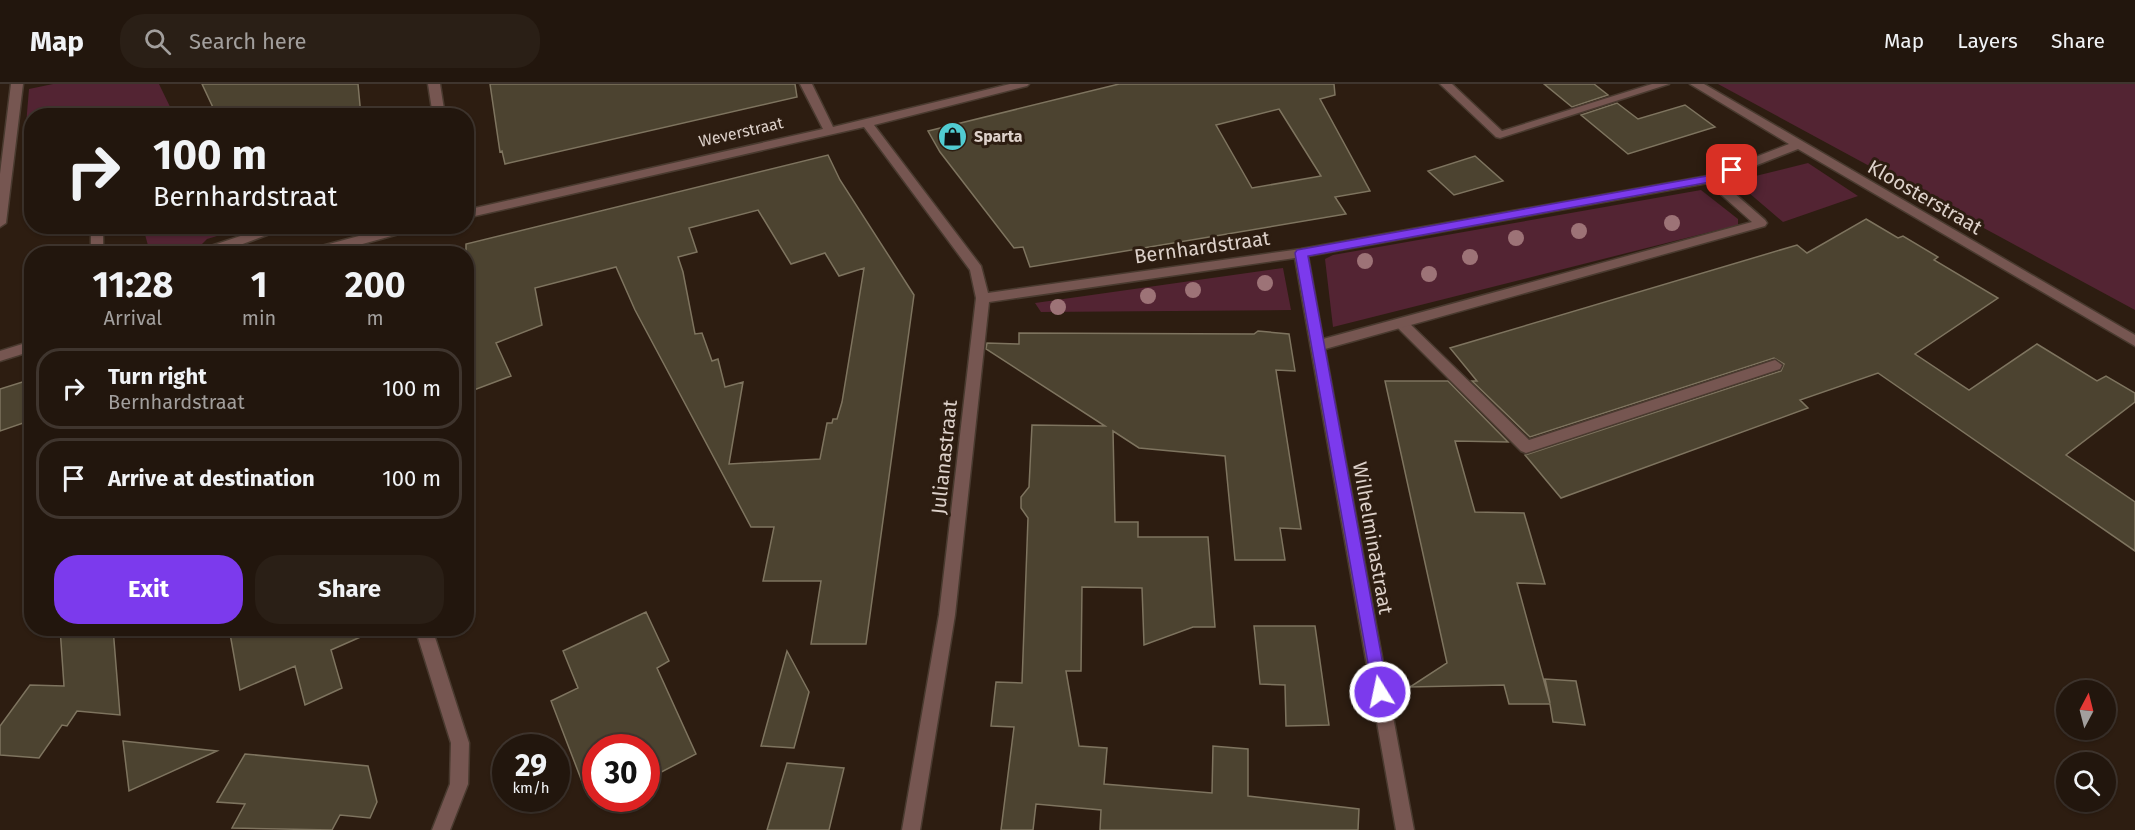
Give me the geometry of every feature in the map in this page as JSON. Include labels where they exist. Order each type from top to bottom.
[{"type":"street","points":[[0,223],[17,84]]},
{"type":"street","points":[[434,84],[438,108]]},
{"type":"street","points":[[806,84],[829,130]]},
{"type":"street","name":"Weverstraat","points":[[474,212],[867,123],[1023,84]]},
{"type":"street","points":[[1446,84],[1500,135],[1663,84]]},
{"type":"street","points":[[1620,84],[1632,92]]},
{"type":"street","name":"Kloosterstraat","points":[[1696,84],[2135,341]]},
{"type":"street","name":"Julianastraat","points":[[867,123],[976,269],[983,298],[947,615],[911,830]]},
{"type":"street","name":"Bernhardstraat","points":[[983,298],[1301,253],[1710,179],[1799,144]]},
{"type":"street","points":[[1317,345],[1402,324],[1761,223],[1710,179]]},
{"type":"street","points":[[225,246],[261,234]]},
{"type":"street","points":[[336,246],[379,234]]},
{"type":"street","name":"Wilhelminastraat","points":[[1301,253],[1405,830]]},
{"type":"street","points":[[1402,324],[1526,447],[1775,365]]},
{"type":"street","points":[[0,356],[24,348]]},
{"type":"street","points":[[426,636],[460,743],[459,784],[441,830]]},
{"type":"shaded area","points":[[53,84],[159,84],[171,108],[27,108],[29,89]]},
{"type":"shaded area","points":[[1718,84],[2135,84],[2135,310]]},
{"type":"shaded area","points":[[1808,163],[1858,196],[1783,222],[1735,181]]},
{"type":"shaded area","points":[[1701,190],[1738,219],[1738,225],[1333,327],[1325,259],[1333,255]]},
{"type":"shaded area","points":[[145,234],[224,234],[207,239],[200,246],[148,246]]},
{"type":"shaded area","points":[[1283,268],[1291,310],[1041,312],[1035,303]]},
{"type":"building","points":[[202,84],[358,84],[360,108],[213,108]]},
{"type":"building","points":[[490,84],[795,84],[797,97],[505,164],[502,151],[500,152]]},
{"type":"building","points":[[1119,84],[1334,84],[1335,95],[1320,99],[1370,191],[1335,197],[1346,214],[1030,267],[1023,247],[1014,248],[940,152],[928,131]],"holes":[[[1279,109],[1321,176],[1252,188],[1216,125]]]},
{"type":"building","points":[[1544,84],[1594,84],[1608,95],[1572,107]]},
{"type":"building","points":[[1617,103],[1638,119],[1685,105],[1715,127],[1628,154],[1581,115]]},
{"type":"building","points":[[828,155],[840,180],[914,295],[866,644],[811,644],[821,581],[763,581],[774,527],[751,527],[635,310],[616,267],[535,288],[542,325],[496,343],[511,376],[474,390],[474,246],[466,246],[466,244]],"holes":[[[758,210],[791,264],[825,253],[839,276],[864,268],[842,402],[837,419],[833,419],[832,423],[827,423],[820,459],[729,464],[743,382],[725,387],[718,359],[712,361],[702,333],[695,334],[678,257],[697,252],[689,228]]]},
{"type":"building","points":[[1475,156],[1503,181],[1454,195],[1428,171]]},
{"type":"building","points":[[1866,219],[1898,238],[1903,236],[1938,257],[1934,260],[1998,298],[1915,354],[1969,390],[2037,344],[2097,381],[2106,376],[2135,393],[2135,402],[2066,455],[2135,502],[2135,551],[1878,373],[1800,400],[1808,408],[1561,498],[1525,455],[1781,371],[1784,364],[1774,358],[1530,437],[1472,381],[1477,381],[1450,348],[1797,245],[1807,253]]},
{"type":"building","points":[[1258,331],[1289,334],[1295,371],[1276,370],[1301,529],[1280,528],[1285,560],[1235,560],[1225,456],[1139,448],[1113,431],[1115,522],[1138,522],[1138,537],[1208,537],[1215,627],[1193,627],[1144,645],[1142,588],[1082,587],[1081,671],[1066,671],[1079,746],[1107,748],[1104,784],[1212,793],[1213,746],[1248,749],[1248,796],[1359,809],[1358,830],[1100,830],[1101,810],[1036,804],[1033,830],[1001,830],[1014,727],[991,726],[996,682],[1022,683],[1028,518],[1021,508],[1021,497],[1029,487],[1032,425],[1105,426],[986,349],[987,343],[1019,344],[1019,333],[1254,334]]},
{"type":"building","points":[[1385,381],[1448,381],[1508,442],[1455,441],[1475,512],[1524,513],[1545,584],[1517,583],[1550,703],[1545,679],[1576,681],[1585,725],[1553,722],[1550,704],[1509,704],[1504,685],[1410,687],[1447,663]]},
{"type":"building","points":[[24,382],[24,423],[0,431],[0,389]]},
{"type":"building","points":[[646,612],[669,661],[657,668],[696,754],[660,773],[660,734],[582,734],[582,782],[570,750],[570,734],[564,734],[551,701],[578,688],[563,651]]},
{"type":"building","points":[[1254,626],[1315,626],[1329,725],[1286,726],[1285,685],[1260,684]]},
{"type":"building","points":[[61,636],[114,636],[120,715],[77,711],[67,726],[62,725],[39,758],[0,755],[0,726],[30,685],[64,686]]},
{"type":"building","points":[[230,636],[363,636],[331,650],[342,688],[305,705],[295,666],[240,690]]},
{"type":"building","points":[[787,651],[809,692],[794,748],[761,746]]},
{"type":"building","points":[[123,741],[217,751],[129,791]]},
{"type":"building","points":[[245,754],[368,766],[377,802],[370,818],[340,815],[332,830],[232,828],[245,804],[217,802]]},
{"type":"building","points":[[787,763],[844,768],[829,830],[767,830]]},
{"type":"place","name":"Sparta","points":[[953,136]]},
{"type":"route","points":[[1380,692],[1301,253],[1710,179],[1732,170]]}]
